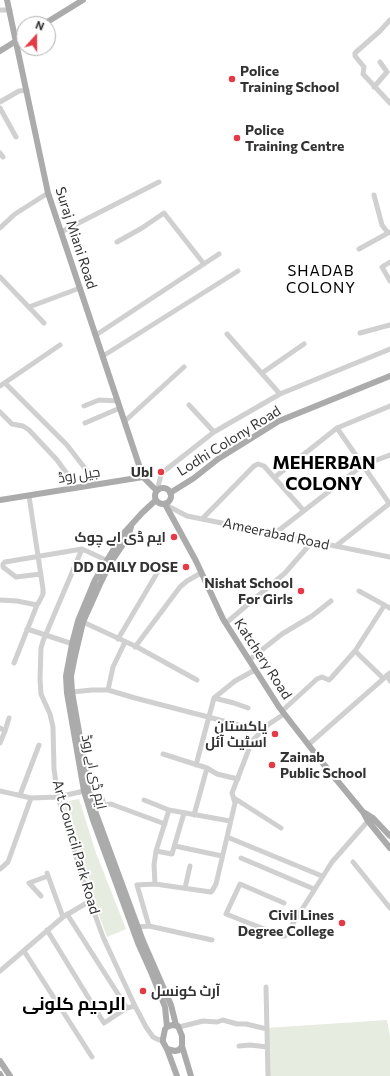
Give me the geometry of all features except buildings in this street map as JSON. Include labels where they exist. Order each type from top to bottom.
[{"type":"main road","name":"Suraj Miani Road","points":[[7,0],[16,41]]},
{"type":"main road","points":[[56,17],[83,0]]},
{"type":"main road","points":[[0,51],[16,41]]},
{"type":"main road","name":"Suraj Miani Road","points":[[19,56],[48,193],[143,477]]},
{"type":"main road","name":"Lodhi Colony Road","points":[[170,492],[194,478],[218,459],[279,421],[390,376]]},
{"type":"main road","points":[[143,477],[157,491]]},
{"type":"main road","name":"جیل روڈ","points":[[0,500],[143,477]]},
{"type":"main road","points":[[164,488],[168,489],[171,497],[170,500],[164,504],[160,504],[156,500],[155,494],[157,491],[164,488]]},
{"type":"main road","name":"ایم ڈی اے روڈ","points":[[156,500],[123,534],[95,580],[78,621],[71,676],[84,791],[171,1005],[178,1026]]},
{"type":"main road","name":"Katchery Road","points":[[164,504],[226,623],[283,713],[363,812],[368,821],[390,848]]},
{"type":"main road","name":"ایم ڈی اے روڈ","points":[[132,525],[128,537],[111,562],[100,584],[74,645],[66,676],[67,693],[79,753],[95,819],[138,943],[165,1007],[167,1027]]},
{"type":"main road","name":"Katchery Road","points":[[363,812],[374,818],[388,834]]},
{"type":"main road","points":[[380,836],[388,834]]},
{"type":"main road","points":[[182,1076],[169,1050],[163,1042],[163,1033],[167,1027],[178,1026],[182,1036],[180,1048],[186,1076]]},
{"type":"main road","points":[[169,1050],[180,1048]]},
{"type":"main road","points":[[180,1048],[191,1076]]},
{"type":"main road","points":[[169,1050],[177,1076]]},
{"type":"main road","points":[[0,1061],[10,1076]]},
{"type":"main road","points":[[0,1067],[6,1076]]},
{"type":"street","points":[[0,10],[10,10]]},
{"type":"street","points":[[390,20],[355,53],[355,56],[364,67],[363,74],[390,103]]},
{"type":"street","points":[[374,87],[387,72],[380,62]]},
{"type":"street","points":[[0,102],[19,91],[27,90]]},
{"type":"street","points":[[0,108],[16,137]]},
{"type":"street","points":[[61,232],[159,182]]},
{"type":"street","points":[[0,228],[14,214],[48,193]]},
{"type":"street","points":[[359,249],[389,232],[382,225],[374,195]]},
{"type":"street","points":[[117,242],[142,228],[164,213],[204,264]]},
{"type":"street","points":[[96,335],[219,254]]},
{"type":"street","points":[[390,262],[382,267],[390,281]]},
{"type":"street","points":[[103,356],[238,271]]},
{"type":"street","points":[[0,276],[44,323]]},
{"type":"street","points":[[28,307],[80,288]]},
{"type":"street","points":[[360,333],[390,325]]},
{"type":"street","points":[[228,334],[280,394]]},
{"type":"street","points":[[60,344],[2,384],[68,445],[97,484]]},
{"type":"street","points":[[262,373],[304,344]]},
{"type":"street","points":[[157,491],[163,472],[214,432],[280,394],[390,349]]},
{"type":"street","points":[[124,421],[184,367]]},
{"type":"street","points":[[84,406],[99,400],[118,401]]},
{"type":"street","points":[[190,405],[214,432]]},
{"type":"street","points":[[275,477],[337,428],[390,406]]},
{"type":"street","points":[[85,424],[120,408]]},
{"type":"street","points":[[0,412],[12,424],[23,426],[29,430],[57,460],[73,482],[75,488]]},
{"type":"street","points":[[336,546],[390,503],[337,428]]},
{"type":"street","points":[[274,534],[363,465],[390,455]]},
{"type":"street","points":[[203,518],[256,465],[264,466],[304,511]]},
{"type":"street","points":[[14,663],[37,605],[43,594],[29,496]]},
{"type":"street","name":"Ameerabad Road","points":[[164,504],[188,516],[390,557]]},
{"type":"street","points":[[226,623],[280,578],[312,542]]},
{"type":"street","points":[[41,574],[16,577],[3,567],[5,562],[82,549],[106,560]]},
{"type":"street","name":"Art Council Park Road","points":[[82,549],[41,648],[40,686],[41,694],[50,714],[53,727],[54,769],[58,797],[90,901],[103,937],[146,1027],[153,1037],[159,1040],[163,1039]]},
{"type":"street","points":[[118,639],[163,563]]},
{"type":"street","points":[[135,647],[180,587],[201,573]]},
{"type":"street","points":[[359,591],[390,608]]},
{"type":"street","points":[[0,600],[17,600],[37,605]]},
{"type":"street","points":[[249,660],[282,634],[312,616],[332,601]]},
{"type":"street","points":[[149,926],[137,885],[155,884],[212,892],[216,884],[235,803],[232,793],[255,736],[283,713],[317,679],[322,677],[329,680],[330,679],[355,651],[384,606]]},
{"type":"street","points":[[83,622],[135,647],[197,680]]},
{"type":"street","points":[[27,629],[74,645]]},
{"type":"street","points":[[108,690],[113,667],[125,642]]},
{"type":"street","points":[[355,651],[386,675],[390,681]]},
{"type":"street","points":[[196,764],[214,698],[235,681],[255,670]]},
{"type":"street","points":[[308,745],[339,717],[353,707],[386,675]]},
{"type":"street","points":[[72,692],[108,690],[239,725]]},
{"type":"street","points":[[214,698],[234,702],[248,708]]},
{"type":"street","points":[[0,743],[9,718]]},
{"type":"street","points":[[0,728],[5,731]]},
{"type":"street","points":[[20,796],[39,745]]},
{"type":"street","points":[[163,754],[207,768],[217,774],[238,779]]},
{"type":"street","points":[[194,815],[207,768]]},
{"type":"street","points":[[0,791],[31,798],[58,797],[84,791]]},
{"type":"street","points":[[0,869],[8,862],[31,798]]},
{"type":"street","points":[[91,800],[102,798],[104,805],[111,804],[165,824]]},
{"type":"street","points":[[234,798],[281,828]]},
{"type":"street","points":[[144,800],[170,810],[230,821]]},
{"type":"street","points":[[155,884],[154,865],[156,851],[170,810]]},
{"type":"street","points":[[156,851],[172,854],[184,813]]},
{"type":"street","points":[[284,903],[240,884],[226,914],[284,936],[332,862],[368,821]]},
{"type":"street","points":[[227,837],[322,876]]},
{"type":"street","points":[[175,846],[222,856]]},
{"type":"street","points":[[241,858],[314,889]]},
{"type":"street","points":[[353,862],[390,908]]},
{"type":"street","points":[[185,888],[190,866]]},
{"type":"street","points":[[42,896],[29,883],[48,875],[65,915],[127,1008]]},
{"type":"street","points":[[0,971],[65,915],[90,901]]},
{"type":"street","points":[[138,927],[149,926],[212,940]]},
{"type":"street","points":[[47,930],[104,1023],[127,1008],[135,1006]]},
{"type":"street","points":[[24,951],[92,1057]]},
{"type":"street","points":[[266,987],[268,1076]]},
{"type":"street","points":[[178,1026],[203,1021],[217,1022],[223,1020],[267,1029]]},
{"type":"street","points":[[239,1046],[250,1045],[268,1047]]},
{"type":"shaded area","points":[[79,799],[96,853],[126,929],[107,937],[78,858],[63,802]]},
{"type":"shaded area","points":[[387,1020],[390,1037],[390,1076],[268,1076],[266,1028]]},
{"type":"place","name":"Police Training School","points":[[232,79]]},
{"type":"place","name":"Police Training Centre","points":[[237,138]]},
{"type":"place","name":"Ubl","points":[[161,472]]},
{"type":"place","name":"ایم ڈی اے چوک","points":[[174,537]]},
{"type":"place","name":"DD DAILY DOSE","points":[[186,567]]},
{"type":"place","name":"Nishat School For Girls","points":[[301,591]]},
{"type":"place","name":"پاکستان اسٹیٹ آئل","points":[[275,734]]},
{"type":"place","name":"Zainab Public School","points":[[272,765]]},
{"type":"place","name":"Civil Lines Degree College","points":[[342,923]]},
{"type":"place","name":"آرٹ کونسل","points":[[143,991]]},
{"type":"district","name":"SHADAB COLONY","points":[[321,280]]},
{"type":"district","name":"MEHERBAN COLONY","points":[[324,473]]},
{"type":"district","name":"الرحیم کلونی","points":[[74,1004]]}]
